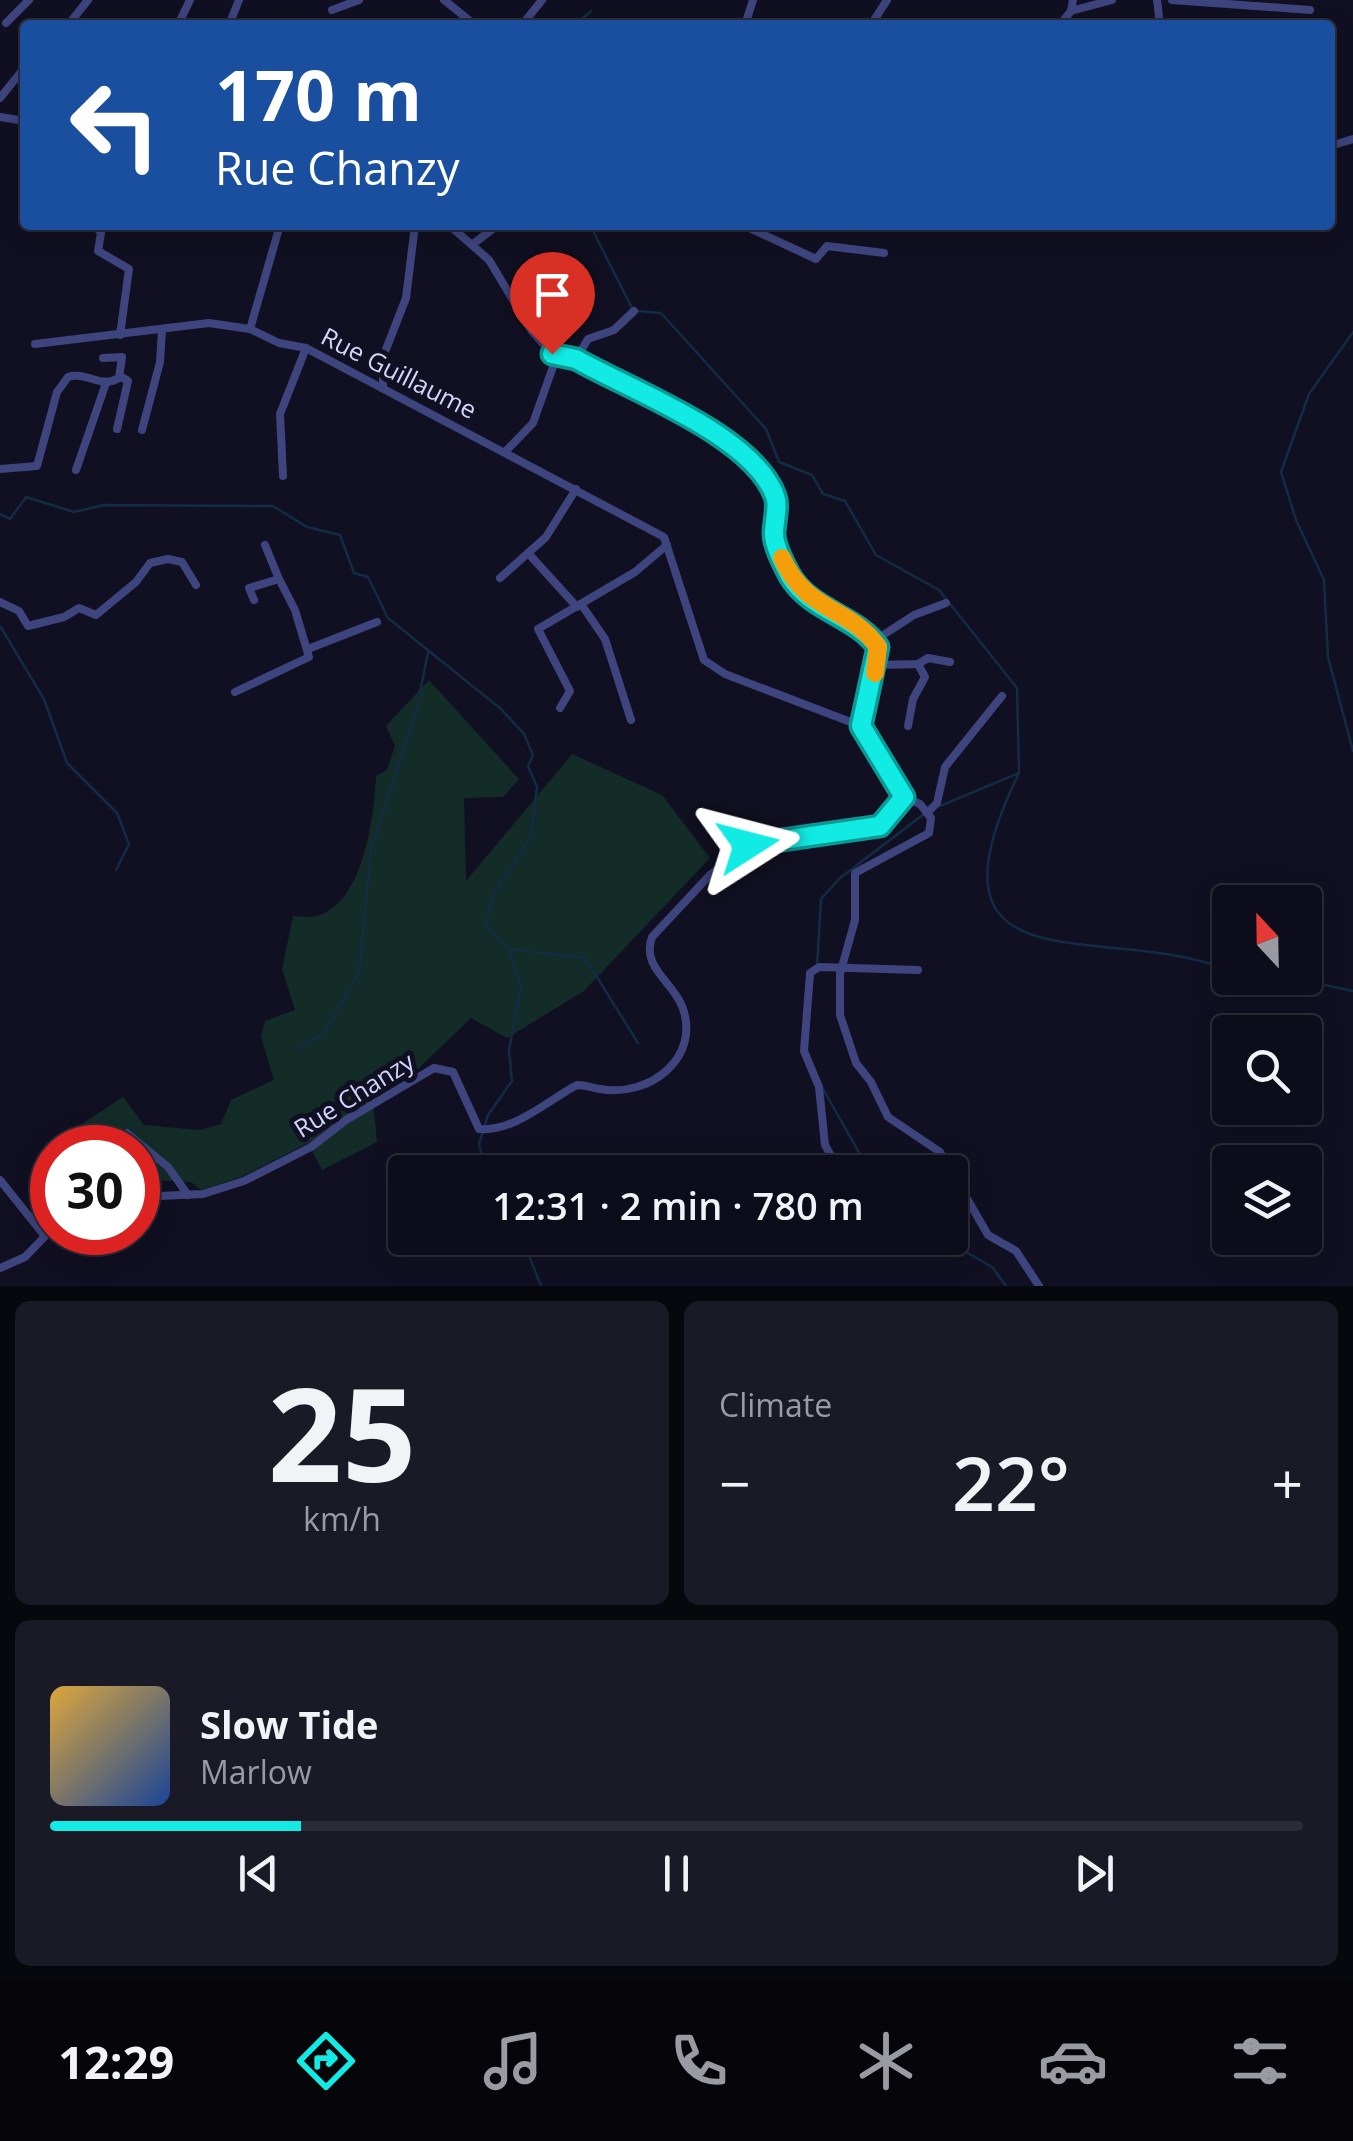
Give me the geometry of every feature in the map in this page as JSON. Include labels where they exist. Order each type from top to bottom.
[{"type":"street","points":[[6,23],[29,0]]},
{"type":"street","points":[[72,20],[88,0]]},
{"type":"street","points":[[332,10],[359,0]]},
{"type":"street","points":[[444,0],[469,20]]},
{"type":"street","points":[[526,20],[542,0]]},
{"type":"street","points":[[1072,0],[1072,11]]},
{"type":"street","points":[[1064,20],[1084,4],[1112,0]]},
{"type":"street","points":[[1172,0],[1310,10]]},
{"type":"street","points":[[0,98],[20,74]]},
{"type":"street","points":[[98,230],[98,251],[128,269],[120,336]]},
{"type":"street","points":[[250,329],[279,230]]},
{"type":"street","points":[[383,388],[384,357],[406,298],[414,230]]},
{"type":"street","points":[[455,230],[489,260],[531,330],[552,354],[576,359],[719,434],[751,464],[776,498],[774,540],[790,576],[806,597],[867,631],[878,647],[861,726]]},
{"type":"street","points":[[473,244],[491,230]]},
{"type":"street","points":[[753,230],[816,260],[828,246],[884,253]]},
{"type":"street","points":[[506,451],[532,424],[554,364],[576,359],[588,339],[614,330],[634,311]]},
{"type":"street","name":"Rue Guillaume","points":[[35,344],[217,323],[250,329],[306,348],[506,451],[666,541]]},
{"type":"street","points":[[142,430],[160,362],[162,331]]},
{"type":"street","points":[[283,476],[280,414],[306,348]]},
{"type":"street","points":[[103,358],[122,357],[120,376]]},
{"type":"street","points":[[0,469],[36,466],[63,381],[80,375],[106,383],[120,376]]},
{"type":"street","points":[[117,429],[128,381],[120,376]]},
{"type":"street","points":[[76,470],[106,383]]},
{"type":"street","points":[[500,578],[546,537],[576,489]]},
{"type":"street","points":[[560,708],[570,690],[538,629],[635,572],[666,541],[704,660],[725,674],[861,726],[904,797],[920,804],[927,813],[929,832],[922,840],[868,862],[855,872],[855,920],[842,968],[840,1015],[846,1037],[888,1116],[940,1152],[988,1235],[1016,1251],[1039,1286]]},
{"type":"street","points":[[235,692],[308,660],[308,649],[266,545]]},
{"type":"street","points":[[528,553],[579,605],[605,639],[630,720]]},
{"type":"street","points":[[0,602],[19,611],[28,626],[64,617],[78,608],[96,615],[136,582],[150,564],[168,559],[182,562],[196,585]]},
{"type":"street","points":[[254,600],[248,588],[279,579]]},
{"type":"street","points":[[874,641],[914,615],[946,602]]},
{"type":"street","points":[[308,649],[377,622]]},
{"type":"street","points":[[876,665],[918,664],[928,658],[950,662]]},
{"type":"street","points":[[908,726],[913,699],[925,677],[918,664]]},
{"type":"street","points":[[927,813],[937,802],[945,767],[1002,696]]},
{"type":"street","name":"Rue Chanzy","points":[[160,1197],[188,1195],[244,1182],[310,1148],[346,1120],[434,1068],[453,1072],[472,1122],[478,1128],[491,1130],[512,1123],[577,1084],[602,1090],[634,1086],[667,1073],[684,1050],[686,1028],[681,1004],[652,963],[648,948],[652,937],[710,876],[748,845],[880,826],[904,797]]},
{"type":"street","points":[[831,1155],[825,1145],[820,1087],[804,1050],[811,970],[918,970]]},
{"type":"street","points":[[160,1160],[188,1195]]},
{"type":"street","points":[[0,1180],[30,1212]]},
{"type":"street","points":[[0,1268],[30,1252]]},
{"type":"green space","points":[[429,680],[519,779],[503,797],[464,798],[466,881],[572,754],[662,795],[710,858],[584,991],[507,1038],[471,1018],[419,1068],[373,1100],[377,1142],[322,1170],[308,1143],[241,1177],[201,1190],[191,1182],[160,1180],[160,1126],[200,1130],[221,1124],[231,1100],[274,1080],[261,1037],[265,1021],[295,1010],[282,969],[293,916],[317,916],[333,908],[356,876],[369,834],[376,776],[387,770],[395,746],[386,726]]},
{"type":"green space","points":[[123,1097],[144,1125],[80,1125]]},
{"type":"waterway","points":[[581,20],[591,11]]},
{"type":"waterway","points":[[593,230],[632,308]]},
{"type":"waterway","points":[[638,311],[661,313],[766,429],[779,462],[812,475],[823,494],[845,501],[876,555],[939,590],[1017,688],[1019,773],[940,806]]},
{"type":"waterway","points":[[1353,332],[1309,394],[1281,472],[1296,520],[1324,580],[1328,657],[1353,751]]},
{"type":"waterway","points":[[0,514],[10,519],[26,497],[74,512],[104,505],[273,506],[307,527],[340,535],[354,573],[368,577],[388,618],[501,709],[524,734],[533,755],[528,766],[537,787],[531,837],[492,896],[486,925],[509,949],[521,987],[509,1050],[512,1081],[488,1115],[479,1144],[482,1155]]},
{"type":"waterway","points":[[0,626],[44,699],[67,763],[117,813],[129,844],[116,870]]},
{"type":"waterway","points":[[300,1048],[324,1033],[359,972],[371,850],[416,713],[428,652]]},
{"type":"waterway","points":[[1019,773],[992,844],[989,892],[1006,921],[1039,937],[1183,957],[1212,966]]},
{"type":"waterway","points":[[817,967],[821,899],[840,878],[924,814]]},
{"type":"waterway","points":[[509,949],[585,958],[638,1043]]},
{"type":"waterway","points":[[1322,984],[1353,991]]},
{"type":"waterway","points":[[822,1087],[860,1155]]},
{"type":"waterway","points":[[968,1253],[992,1267],[1006,1286]]},
{"type":"waterway","points":[[529,1255],[541,1286]]},
{"type":"slow traffic","points":[[782,558],[806,597],[867,631],[878,647],[875,673]]},
{"type":"route","points":[[552,354],[576,359],[719,434],[764,477],[776,498],[774,540],[790,576],[806,597],[867,631],[878,647],[875,676],[861,726],[904,797],[880,826],[860,832],[838,831],[748,845]]}]
